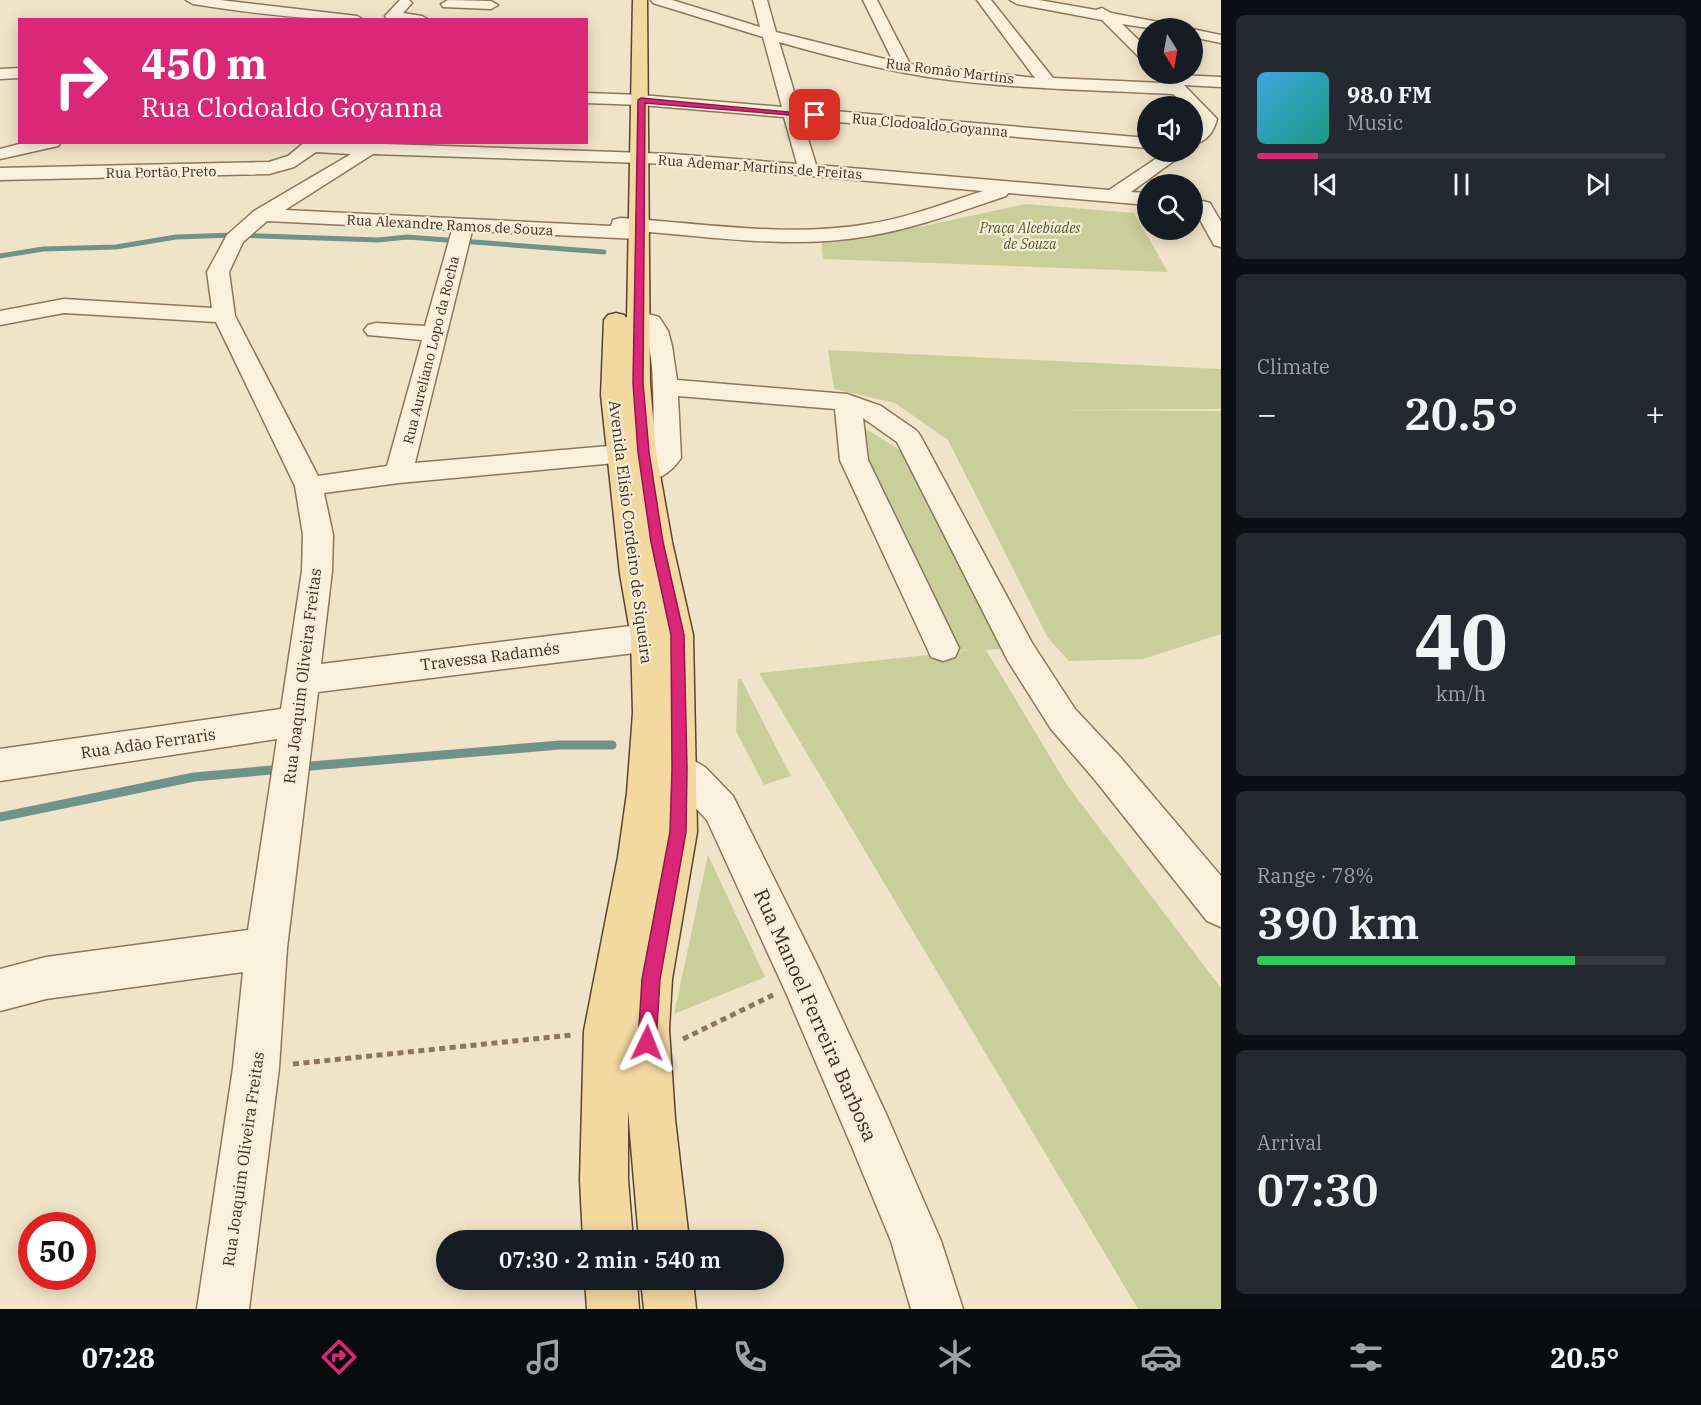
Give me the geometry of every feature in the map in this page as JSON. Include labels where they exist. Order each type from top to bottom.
[{"type":"main road","name":"Avenida Elísio Cordeiro de Siqueira","points":[[627,0],[633,100]]},
{"type":"main road","name":"Avenida Elísio Cordeiro de Siqueira","points":[[637,460],[614,395],[630,229],[633,100],[640,0]]},
{"type":"main road","name":"Avenida Elísio Cordeiro de Siqueira","points":[[630,229],[637,318],[638,383],[635,574],[662,636],[650,713],[664,763],[678,832],[651,979],[647,1029],[663,1230]]},
{"type":"main road","name":"Avenida Elísio Cordeiro de Siqueira","points":[[607,1230],[604,1180],[606,1031],[638,857],[664,763]]},
{"type":"main road","points":[[612,1290],[613,1309]]},
{"type":"main road","points":[[668,1290],[670,1309]]},
{"type":"street","points":[[193,0],[263,15],[292,14],[335,18]]},
{"type":"street","name":"Rua Romão Martins","points":[[658,0],[849,57],[904,68],[1047,82],[1137,81]]},
{"type":"street","points":[[760,0],[808,171]]},
{"type":"street","points":[[870,0],[904,68]]},
{"type":"street","points":[[984,0],[1047,82]]},
{"type":"street","points":[[1017,0],[1137,21]]},
{"type":"street","points":[[1090,0],[1137,47]]},
{"type":"street","points":[[405,3],[392,16],[407,18]]},
{"type":"street","points":[[448,4],[492,3],[486,18]]},
{"type":"street","points":[[279,18],[292,14]]},
{"type":"street","points":[[1203,35],[1221,39]]},
{"type":"street","points":[[0,74],[18,73]]},
{"type":"street","name":"Rua Romão Martins","points":[[1203,82],[1221,82]]},
{"type":"street","points":[[1173,84],[1185,96]]},
{"type":"street","name":"Rua Clodoaldo Goyanna","points":[[588,98],[1137,142]]},
{"type":"street","points":[[1203,114],[1208,119],[1209,125],[1203,131]]},
{"type":"street","points":[[0,154],[43,144]]},
{"type":"street","name":"Rua Ademar Martins de Freitas","points":[[313,145],[375,145],[525,155],[632,158],[808,171],[986,191]]},
{"type":"street","name":"Rua Portão Preto","points":[[0,174],[269,168],[287,163],[313,145]]},
{"type":"street","name":"Rua Joaquim Oliveira Freitas","points":[[223,1309],[256,1068],[266,948],[317,571],[318,535],[309,486],[224,316],[218,272],[229,246],[257,218],[375,145]]},
{"type":"street","points":[[1114,195],[1162,162]]},
{"type":"street","name":"Rua Alexandre Ramos de Souza","points":[[257,218],[460,237],[630,229],[848,234],[885,227],[986,191],[1014,188],[1114,195]]},
{"type":"street","points":[[1114,195],[1137,198]]},
{"type":"street","points":[[1206,207],[1221,241]]},
{"type":"street","name":"Rua Aureliano Lopo da Rocha","points":[[399,474],[460,237]]},
{"type":"street","points":[[0,318],[64,306],[224,316]]},
{"type":"street","points":[[309,486],[399,474],[667,458],[665,387],[656,329],[650,322],[637,318]]},
{"type":"street","points":[[376,330],[435,334]]},
{"type":"street","points":[[665,387],[847,402],[872,412],[908,437],[1020,652],[1063,719],[1108,769],[1221,907]]},
{"type":"street","points":[[847,402],[854,460],[943,648]]},
{"type":"street","name":"Travessa Radamés","points":[[302,680],[662,636]]},
{"type":"street","name":"Rua Adão Ferraris","points":[[0,765],[295,735]]},
{"type":"street","name":"Rua Manoel Ferreira Barbosa","points":[[664,763],[702,785],[720,808],[802,980],[916,1241],[937,1309]]},
{"type":"street","points":[[0,990],[46,978],[266,948]]},
{"type":"path","points":[[648,1057],[802,980]]},
{"type":"path","points":[[256,1068],[606,1031]]},
{"type":"green space","name":"Praça Alcebíades de Souza","points":[[1026,204],[1134,213],[1137,218],[1137,240],[1150,240],[1168,272],[823,259],[821,239],[872,237]]},
{"type":"green space","points":[[828,350],[1221,369],[1221,409],[1056,410],[1221,411],[1221,634],[1143,659],[1069,661],[1048,638],[948,440],[895,403],[834,389]]},
{"type":"green space","points":[[852,420],[906,454],[1015,648],[986,650],[1067,785],[1221,988],[1221,1309],[1138,1309],[759,673],[973,650],[954,651],[859,459]]},
{"type":"green space","points":[[738,679],[741,679],[791,776],[764,785],[736,731]]},
{"type":"green space","points":[[708,855],[765,977],[674,1014]]},
{"type":"waterway","points":[[0,256],[43,249],[116,247],[176,237],[234,235],[378,240],[407,237],[604,252]]},
{"type":"waterway","points":[[299,767],[560,745],[612,745]]},
{"type":"waterway","points":[[0,817],[194,777],[283,769]]},
{"type":"route","points":[[647,1043],[651,979],[678,832],[679,769],[677,635],[657,542],[643,452],[638,383],[641,100],[815,115]]}]
